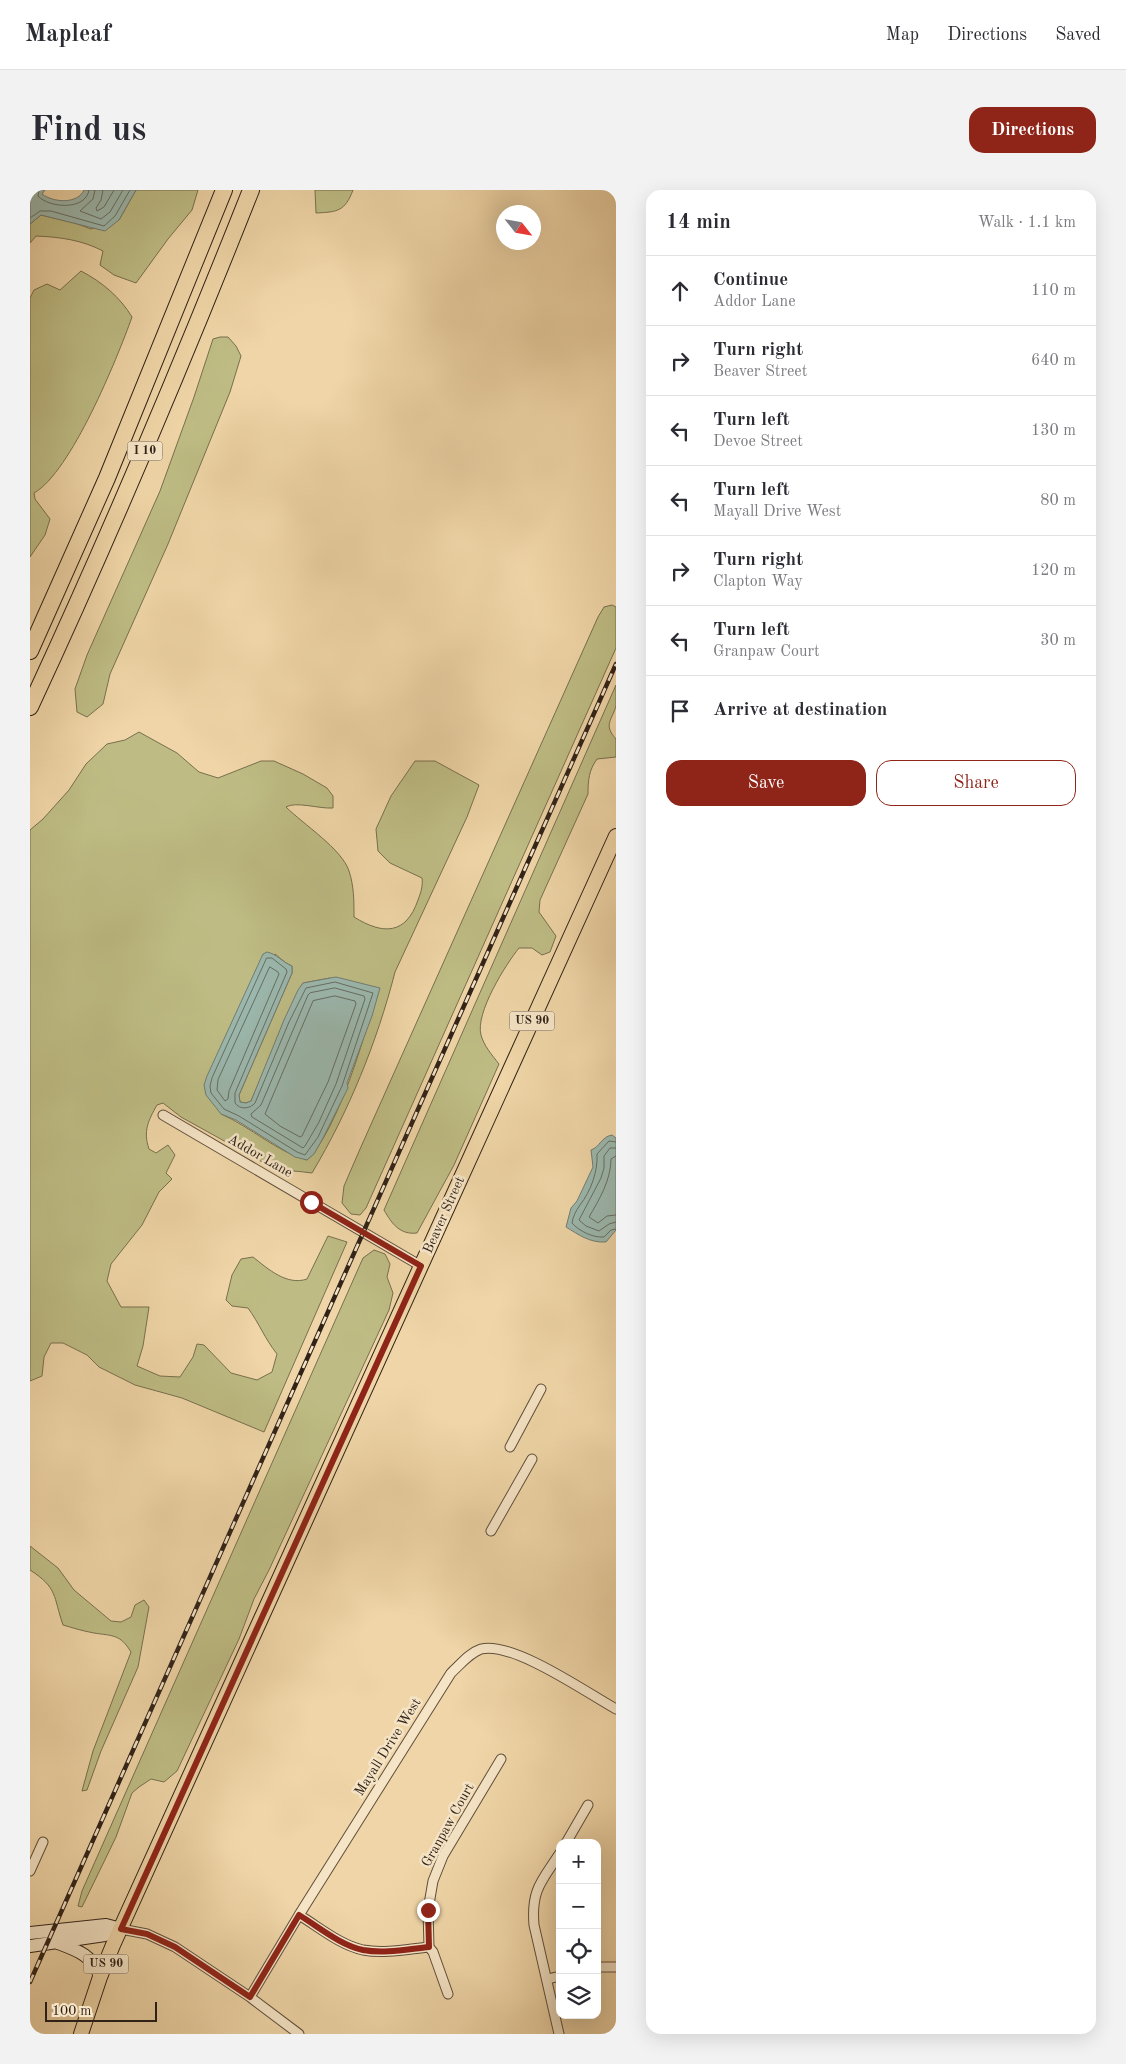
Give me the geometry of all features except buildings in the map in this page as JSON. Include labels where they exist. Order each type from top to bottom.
[{"type":"highway","name":"I 10","points":[[30,650],[107,478],[224,190]]},
{"type":"highway","name":"I 10","points":[[30,708],[82,595],[157,422],[251,190]]},
{"type":"main road","name":"Beaver Street","points":[[81,2034],[100,1977],[121,1929],[616,836]]},
{"type":"main road","points":[[30,1933],[106,1925],[121,1929]]},
{"type":"main road","points":[[30,1946],[106,1935],[121,1929]]},
{"type":"main road","points":[[56,1942],[80,1952],[90,1959],[97,1967],[100,1977]]},
{"type":"street","name":"Addor Lane","points":[[163,1115],[421,1266]]},
{"type":"street","points":[[510,1447],[541,1389]]},
{"type":"street","points":[[491,1532],[532,1459]]},
{"type":"street","name":"Mayall Drive West","points":[[250,1997],[299,1915],[451,1673],[466,1658],[479,1650],[488,1648],[521,1655],[616,1710]]},
{"type":"street","name":"Granpaw Court","points":[[448,1994],[433,1952],[429,1947],[428,1910],[433,1881],[443,1856],[502,1759]]},
{"type":"street","points":[[568,1839],[588,1805]]},
{"type":"street","points":[[30,1872],[43,1842]]},
{"type":"street","points":[[556,1859],[535,1893],[534,1925],[548,1979],[559,2034]]},
{"type":"street","points":[[299,1915],[344,1943],[362,1950],[391,1951],[429,1947]]},
{"type":"street","points":[[121,1929],[147,1934],[175,1947],[250,1997],[298,2034]]},
{"type":"street","points":[[601,1967],[616,1967]]},
{"type":"street","points":[[548,1979],[556,1977]]},
{"type":"shaded area","points":[[136,190],[198,190],[192,210],[136,283],[114,275],[100,265],[103,251],[87,244],[62,238],[36,236],[30,243],[30,224],[41,215],[91,229],[119,220]]},
{"type":"shaded area","points":[[315,190],[353,190],[347,202],[340,209],[316,213]]},
{"type":"shaded area","points":[[81,271],[110,291],[132,317],[104,386],[77,439],[63,463],[48,481],[34,493],[35,499],[50,519],[45,535],[30,557],[30,298],[34,290],[47,284],[60,290]]},
{"type":"shaded area","points":[[228,337],[236,346],[241,356],[230,392],[168,544],[110,674],[103,704],[87,717],[77,712],[75,689],[87,655],[160,491],[213,339]]},
{"type":"shaded area","points":[[612,605],[616,607],[616,648],[366,1208],[360,1215],[351,1214],[342,1203],[344,1186],[598,617],[604,607]]},
{"type":"shaded area","points":[[616,685],[616,706],[609,726],[616,739],[616,757],[597,759],[594,763],[588,784],[588,794],[540,900],[539,912],[556,936],[550,952],[542,955],[532,948],[519,948],[493,989],[480,1026],[482,1039],[486,1047],[499,1064],[454,1165],[417,1233],[406,1232],[393,1224],[384,1210]]},
{"type":"shaded area","points":[[139,732],[177,753],[199,772],[218,778],[261,761],[274,761],[303,774],[327,788],[333,796],[333,808],[302,805],[286,807],[339,854],[345,863],[352,882],[354,917],[384,929],[400,926],[407,920],[418,900],[422,884],[422,878],[390,863],[378,851],[376,829],[391,796],[415,761],[435,761],[479,785],[467,817],[395,972],[371,1050],[350,1101],[312,1173],[273,1168],[181,1117],[163,1103],[157,1105],[149,1121],[146,1137],[149,1149],[156,1153],[168,1145],[175,1155],[166,1173],[172,1179],[159,1192],[142,1225],[111,1264],[107,1281],[121,1307],[149,1307],[143,1346],[137,1366],[160,1376],[180,1377],[193,1357],[197,1344],[204,1345],[231,1373],[257,1380],[272,1372],[277,1354],[252,1314],[248,1308],[232,1306],[226,1300],[232,1275],[241,1259],[253,1257],[278,1275],[300,1281],[307,1279],[328,1236],[347,1242],[264,1432],[182,1398],[135,1385],[99,1367],[87,1355],[63,1343],[51,1343],[44,1357],[42,1376],[30,1381],[30,830],[43,819],[69,790],[86,764],[107,744],[125,740]],"holes":[[[275,954],[292,966],[292,973],[239,1095],[240,1102],[246,1103],[251,1101],[303,983],[330,978],[365,1033],[349,1082],[334,1118],[325,1135],[307,1160],[285,1151],[221,1114]]]},
{"type":"shaded area","points":[[374,1250],[385,1254],[390,1264],[387,1277],[393,1293],[389,1310],[254,1599],[239,1639],[177,1771],[164,1782],[151,1779],[132,1793],[116,1837],[82,1907],[78,1906],[82,1891],[363,1258]]},
{"type":"shaded area","points":[[30,1546],[58,1568],[74,1590],[111,1621],[121,1622],[131,1617],[135,1605],[144,1600],[149,1607],[138,1667],[101,1751],[87,1790],[82,1791],[93,1751],[131,1652],[116,1637],[63,1625],[56,1600],[50,1588],[46,1582],[30,1570]]},
{"type":"water","points":[[30,190],[45,190],[42,194],[47,197],[65,201],[77,198],[84,190],[136,190],[119,220],[105,231],[41,215],[30,224]]},
{"type":"water","points":[[267,952],[274,954],[292,966],[292,973],[239,1095],[240,1102],[246,1103],[251,1101],[284,1020],[303,983],[336,977],[380,988],[372,1016],[347,1083],[348,1088],[322,1140],[314,1154],[307,1160],[295,1157],[236,1120],[221,1114],[206,1095],[204,1085],[263,954]]},
{"type":"water","points":[[612,1135],[616,1138],[616,1230],[606,1242],[600,1242],[585,1238],[566,1227],[571,1208],[577,1201],[593,1167],[591,1150],[597,1147],[605,1138]]},
{"type":"railway","points":[[30,1982],[616,664]]},
{"type":"route","points":[[311,1202],[421,1266],[121,1929],[147,1934],[175,1947],[250,1997],[299,1915],[350,1946],[362,1950],[391,1951],[429,1947],[428,1910]]}]
